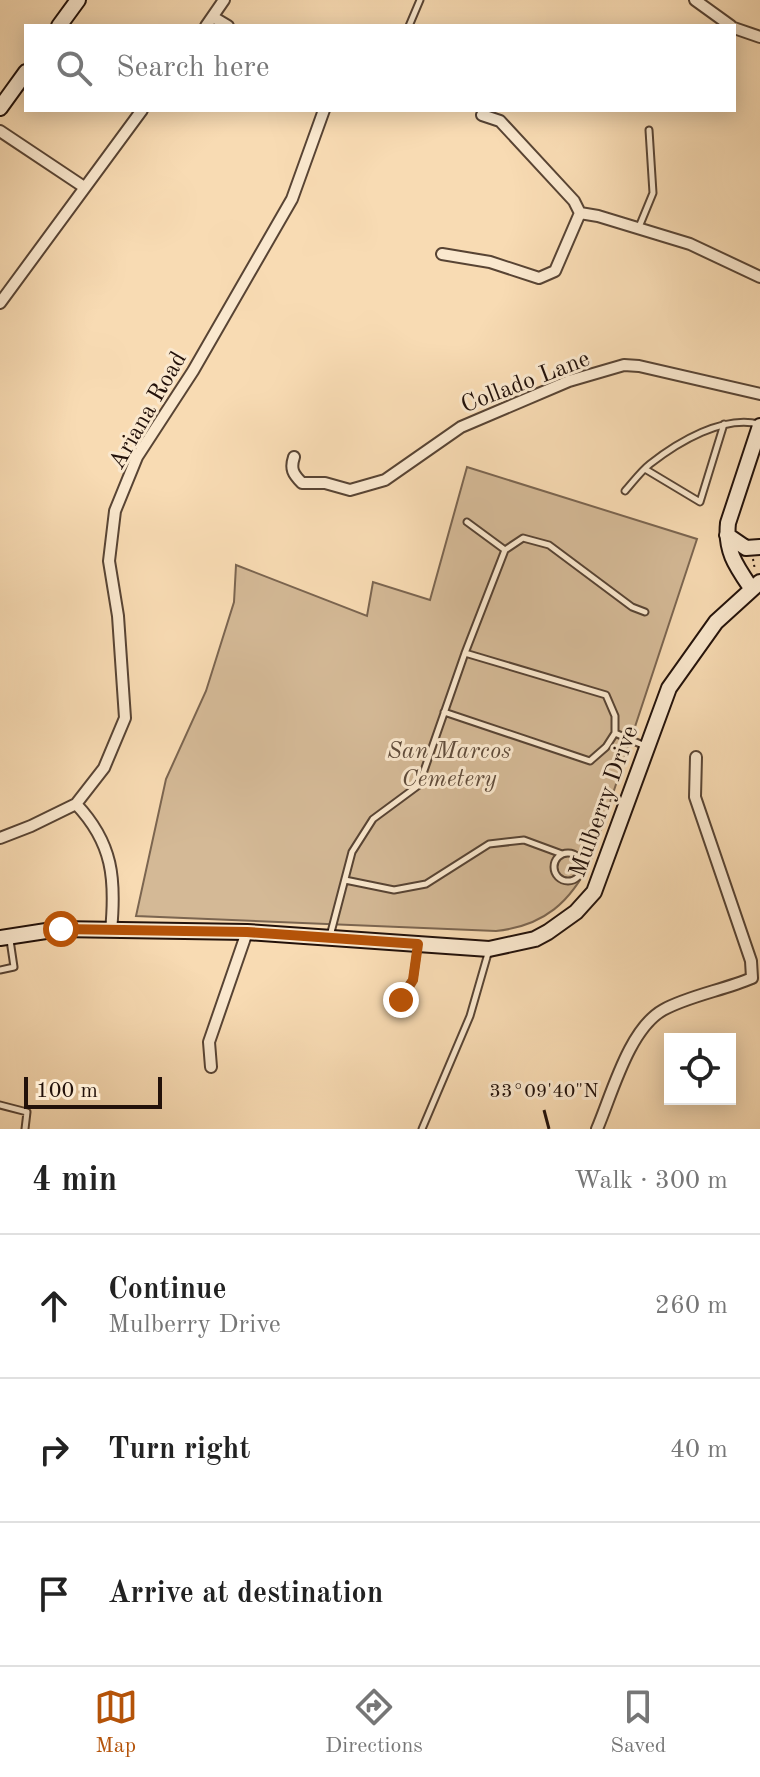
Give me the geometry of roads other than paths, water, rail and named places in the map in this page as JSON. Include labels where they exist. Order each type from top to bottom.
[{"type":"main road","points":[[60,24],[78,0]]},
{"type":"main road","points":[[0,108],[24,75]]},
{"type":"main road","points":[[755,580],[732,559],[727,535],[760,426]]},
{"type":"main road","points":[[727,535],[746,548],[760,547]]},
{"type":"main road","name":"Mulberry Drive","points":[[5,937],[59,929],[247,932],[489,949],[535,939],[554,929],[588,901],[594,892],[669,688],[716,622],[755,580]]},
{"type":"street","points":[[209,21],[224,0]]},
{"type":"street","points":[[695,0],[728,24]]},
{"type":"street","points":[[736,28],[760,37]]},
{"type":"street","points":[[0,303],[140,112]]},
{"type":"street","name":"Ariana Road","points":[[0,838],[76,804],[104,768],[125,718],[118,616],[109,561],[115,511],[137,457],[193,371],[292,199],[323,112]]},
{"type":"street","points":[[482,115],[500,121],[574,201],[580,213],[690,244],[760,277]]},
{"type":"street","points":[[0,131],[84,187]]},
{"type":"street","points":[[442,254],[490,262],[539,278],[555,271],[580,213]]},
{"type":"street","name":"Collado Lane","points":[[294,457],[293,475],[302,483],[325,483],[350,490],[385,480],[461,427],[569,381],[624,365],[760,394]]},
{"type":"street","points":[[597,1129],[636,1037],[649,1021],[664,1009],[752,978],[751,961],[695,797],[696,757]]},
{"type":"street","points":[[76,804],[92,820],[108,853],[113,879],[111,931]]},
{"type":"street","points":[[211,1067],[209,1042],[247,932]]},
{"type":"lane","points":[[410,24],[420,0]]},
{"type":"lane","points":[[638,228],[653,193],[649,130]]},
{"type":"lane","points":[[625,491],[645,469],[672,450],[724,424],[746,421],[760,426]]},
{"type":"lane","points":[[645,469],[700,502],[724,424]]},
{"type":"lane","points":[[467,522],[505,550]]},
{"type":"lane","points":[[329,938],[352,852],[373,819],[419,785],[505,550],[523,538],[549,545],[632,607],[645,612]]},
{"type":"lane","points":[[444,712],[590,761],[606,747],[615,733],[615,716],[606,695],[465,653]]},
{"type":"lane","points":[[615,733],[646,747]]},
{"type":"lane","points":[[345,880],[394,890],[426,884],[489,844],[524,840],[562,854],[571,853],[582,861],[581,874],[575,880],[566,881],[556,874],[556,860],[562,854]]},
{"type":"lane","points":[[0,970],[14,967],[5,937]]},
{"type":"lane","points":[[397,1011],[405,990],[413,980],[418,944]]},
{"type":"lane","points":[[422,1129],[470,1016],[489,949]]},
{"type":"lane","points":[[0,1105],[27,1112],[25,1129]]},
{"type":"park label","name":"San Marcos Cemetery","points":[[449,764]]}]
